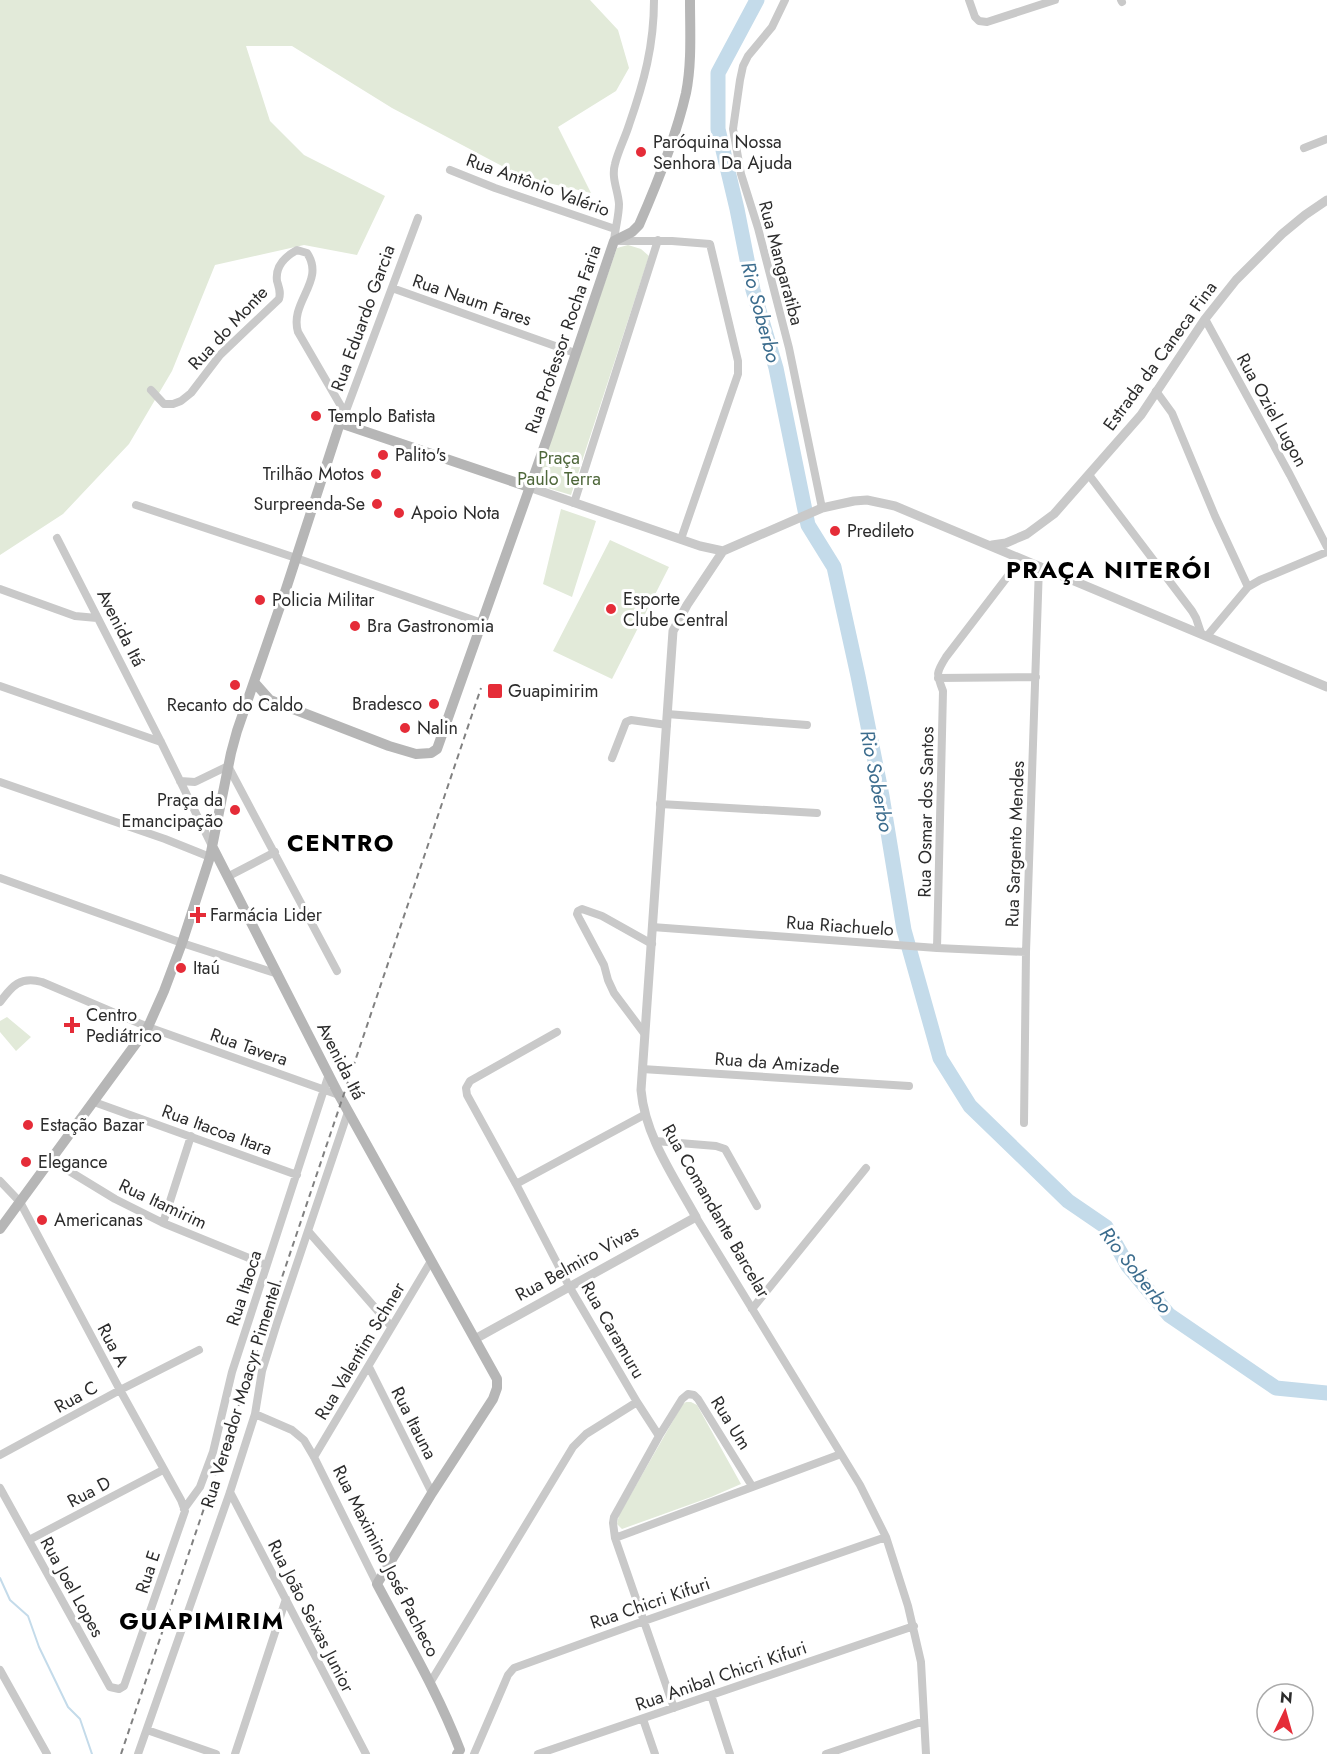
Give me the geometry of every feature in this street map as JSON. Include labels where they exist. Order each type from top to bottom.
[{"type":"main road","points":[[614,241],[632,232],[639,225],[675,130],[686,92],[689,66],[690,0]]},
{"type":"main road","name":"Rua Professor Rocha Faria","points":[[270,700],[406,752],[423,754],[437,749],[614,241]]},
{"type":"main road","points":[[343,418],[529,487]]},
{"type":"main road","name":"Rua Eduardo Garcia","points":[[0,1229],[148,1027],[164,991],[212,853],[234,740],[343,418]]},
{"type":"main road","points":[[254,682],[270,700]]},
{"type":"main road","points":[[247,702],[270,700]]},
{"type":"main road","name":"Avenida Itá","points":[[212,853],[229,876],[348,1112],[497,1379],[494,1399],[376,1584]]},
{"type":"main road","name":"Rua Maximino José Pacheco","points":[[376,1584],[430,1683],[461,1753]]},
{"type":"street","name":"Rua Professor Rocha Faria","points":[[614,241],[619,207],[615,188],[615,164],[636,105],[650,53],[654,0]]},
{"type":"street","name":"Rua Mangaratiba","points":[[785,0],[772,27],[748,56],[743,66],[733,129],[741,174],[758,228],[789,348],[822,508]]},
{"type":"street","points":[[969,0],[975,17],[979,21],[987,22],[1054,0]]},
{"type":"street","points":[[1304,148],[1327,139]]},
{"type":"street","name":"Rua Antônio Valério","points":[[450,170],[615,229]]},
{"type":"street","name":"Estrada da Caneca Fina","points":[[822,508],[861,501],[881,502],[896,506],[989,545],[1007,548],[1043,523],[1089,475],[1141,414],[1205,319],[1250,265],[1305,214],[1327,200]]},
{"type":"street","name":"Rua Eduardo Garcia","points":[[343,418],[418,218]]},
{"type":"street","points":[[639,225],[646,241]]},
{"type":"street","points":[[574,503],[658,240]]},
{"type":"street","points":[[614,241],[658,240],[710,244],[738,361],[738,374],[681,539]]},
{"type":"street","name":"Rua do Monte","points":[[151,390],[164,404],[181,401],[191,393],[220,356],[279,299],[281,292],[277,276],[279,268],[284,258],[297,250],[307,253],[314,269],[312,279],[296,314],[295,325],[343,418]]},
{"type":"street","name":"Rua Naum Fares","points":[[392,288],[575,353]]},
{"type":"street","name":"Rua Oziel Lugon","points":[[1205,319],[1327,547]]},
{"type":"street","points":[[1156,391],[1172,412],[1215,516],[1248,587]]},
{"type":"street","points":[[1089,475],[1192,611],[1204,634]]},
{"type":"street","points":[[529,487],[723,551],[822,508]]},
{"type":"street","points":[[136,505],[482,623]]},
{"type":"street","name":"Avenida Itá","points":[[57,538],[161,742],[205,833],[212,853]]},
{"type":"street","points":[[1007,548],[1021,559],[1327,687]]},
{"type":"street","name":"Rua Comandante Barcelar","points":[[723,551],[687,605],[673,631],[644,1033],[641,1090],[644,1115],[655,1141],[696,1217],[842,1454],[886,1537],[914,1626],[921,1662],[926,1754]]},
{"type":"street","points":[[1204,634],[1248,587],[1327,552]]},
{"type":"street","points":[[1021,559],[946,657],[938,671],[938,678],[1036,676]]},
{"type":"street","name":"Rua Sargento Mendes","points":[[1024,1123],[1026,952],[1039,566]]},
{"type":"street","points":[[0,589],[75,615],[97,618]]},
{"type":"street","name":"Rua Osmar dos Santos","points":[[937,948],[943,691],[938,678]]},
{"type":"street","points":[[0,686],[161,742]]},
{"type":"street","points":[[668,714],[807,725]]},
{"type":"street","points":[[612,758],[626,722],[631,720],[667,725]]},
{"type":"street","points":[[180,781],[195,782],[228,766],[337,971]]},
{"type":"street","points":[[0,782],[191,848],[212,853]]},
{"type":"street","points":[[187,796],[195,782]]},
{"type":"street","points":[[660,804],[817,813]]},
{"type":"street","points":[[191,848],[203,845],[205,833]]},
{"type":"street","points":[[229,876],[275,852]]},
{"type":"street","points":[[0,878],[182,943],[278,974]]},
{"type":"street","points":[[644,1033],[614,993],[604,965],[577,914],[578,910],[582,909],[602,916],[652,944]]},
{"type":"street","name":"Rua Riachuelo","points":[[652,927],[892,945],[1026,952]]},
{"type":"street","name":"Rua Tavera","points":[[0,1002],[16,985],[34,980],[148,1027],[339,1095]]},
{"type":"street","name":"Rua Caramuru","points":[[430,1683],[573,1447],[586,1434],[637,1402],[569,1286],[467,1095],[466,1088],[470,1081],[557,1032]]},
{"type":"street","name":"Rua da Amizade","points":[[642,1070],[909,1086]]},
{"type":"street","name":"Rua Itaoca","points":[[183,1505],[200,1487],[213,1452],[232,1371],[329,1074]]},
{"type":"street","name":"Rua Itacoa Itara","points":[[94,1102],[297,1175]]},
{"type":"street","name":"Rua Vereador Moacyr Pimentel","points":[[138,1754],[230,1492],[255,1414],[262,1371],[348,1112]]},
{"type":"street","points":[[516,1184],[644,1115]]},
{"type":"street","points":[[163,1223],[191,1136]]},
{"type":"street","points":[[655,1141],[717,1146],[725,1149],[757,1206]]},
{"type":"street","name":"Rua Itamirim","points":[[51,1160],[116,1199],[163,1223],[266,1265]]},
{"type":"street","points":[[752,1309],[866,1168]]},
{"type":"street","name":"Rua A","points":[[0,1181],[20,1202],[183,1505]]},
{"type":"street","name":"Rua Belmiro Vivas","points":[[475,1339],[696,1217]]},
{"type":"street","points":[[308,1231],[391,1326]]},
{"type":"street","name":"Rua Valentim Schner","points":[[314,1457],[431,1261]]},
{"type":"street","name":"Rua C","points":[[0,1455],[199,1350]]},
{"type":"street","name":"Rua Itauna","points":[[369,1367],[432,1493]]},
{"type":"street","name":"Rua Um","points":[[659,1436],[682,1399],[688,1394],[694,1395],[752,1486]]},
{"type":"street","points":[[637,1402],[659,1436],[614,1517],[613,1523],[615,1538],[674,1707]]},
{"type":"street","name":"Rua Maximino José Pacheco","points":[[255,1414],[292,1430],[304,1440],[376,1584]]},
{"type":"street","points":[[615,1538],[842,1454]]},
{"type":"street","name":"Rua D","points":[[29,1540],[163,1470]]},
{"type":"street","name":"Rua Joel Lopes","points":[[0,1488],[110,1687],[119,1689],[124,1686]]},
{"type":"street","name":"Rua João Seixas Junior","points":[[230,1492],[364,1753]]},
{"type":"street","name":"Rua E","points":[[124,1686],[185,1511],[183,1505]]},
{"type":"street","name":"Rua Chicri Kifuri","points":[[474,1754],[511,1670],[886,1537]]},
{"type":"street","points":[[235,1754],[286,1599]]},
{"type":"street","name":"Rua Anibal Chicri Kifuri","points":[[538,1754],[914,1626]]},
{"type":"street","points":[[0,1670],[3,1681],[47,1754]]},
{"type":"street","points":[[711,1695],[730,1754]]},
{"type":"street","points":[[643,1719],[655,1754]]},
{"type":"street","points":[[826,1754],[924,1721]]},
{"type":"street","points":[[147,1730],[216,1754]]},
{"type":"green space","points":[[0,0],[590,0],[618,30],[629,68],[616,91],[558,127],[591,193],[523,177],[392,108],[292,46],[246,46],[270,121],[304,155],[385,196],[357,255],[304,245],[215,265],[172,371],[129,444],[63,514],[0,555]]},
{"type":"green space","name":"Praça Paulo Terra","points":[[628,245],[641,249],[649,256],[571,495],[534,484],[617,248]]},
{"type":"green space","points":[[561,509],[596,521],[572,597],[543,584]]},
{"type":"green space","name":"Esporte Clube Central","points":[[610,540],[669,567],[612,679],[553,651]]},
{"type":"green space","points":[[7,1017],[31,1037],[16,1051],[0,1032],[0,1021]]},
{"type":"green space","points":[[686,1402],[697,1405],[741,1484],[622,1529],[617,1524],[619,1515],[682,1405]]},
{"type":"waterway","name":"Rio Soberbo","points":[[757,0],[718,73],[718,129],[753,290],[776,368],[808,525],[834,567],[882,796],[904,930],[940,1058],[970,1106],[1068,1201],[1106,1227],[1128,1266],[1169,1315],[1276,1388],[1327,1393]]},
{"type":"waterway","points":[[0,1578],[10,1600],[28,1616],[39,1647],[68,1707],[80,1719],[92,1754]]},
{"type":"railway","points":[[121,1754],[481,688]]},
{"type":"place","name":"Paróquina Nossa Senhora Da Ajuda","points":[[641,152]]},
{"type":"place","name":"Templo Batista","points":[[316,416]]},
{"type":"place","name":"Palito's","points":[[383,455]]},
{"type":"place","name":"Trilhão Motos","points":[[376,474]]},
{"type":"place","name":"Surpreenda-Se","points":[[377,504]]},
{"type":"place","name":"Apoio Nota","points":[[399,513]]},
{"type":"place","name":"Predileto","points":[[835,531]]},
{"type":"place","name":"Policia Militar","points":[[260,600]]},
{"type":"place","name":"Esporte Clube Central","points":[[611,609]]},
{"type":"place","name":"Bra Gastronomia","points":[[355,626]]},
{"type":"place","name":"Recanto do Caldo","points":[[235,685]]},
{"type":"place","name":"Guapimirim","points":[[495,691]]},
{"type":"place","name":"Bradesco","points":[[434,704]]},
{"type":"place","name":"Nalin","points":[[405,728]]},
{"type":"place","name":"Praça da Emancipação","points":[[235,810]]},
{"type":"place","name":"Farmácia Lider","points":[[198,915]]},
{"type":"place","name":"Itaú","points":[[181,968]]},
{"type":"place","name":"Centro Pediátrico","points":[[72,1025]]},
{"type":"place","name":"Estação Bazar","points":[[28,1125]]},
{"type":"place","name":"Elegance","points":[[26,1162]]},
{"type":"place","name":"Americanas","points":[[42,1220]]},
{"type":"district","name":"PRAÇA NITERÓI","points":[[1109,570]]},
{"type":"district","name":"CENTRO","points":[[341,843]]},
{"type":"district","name":"GUAPIMIRIM","points":[[202,1621]]}]
